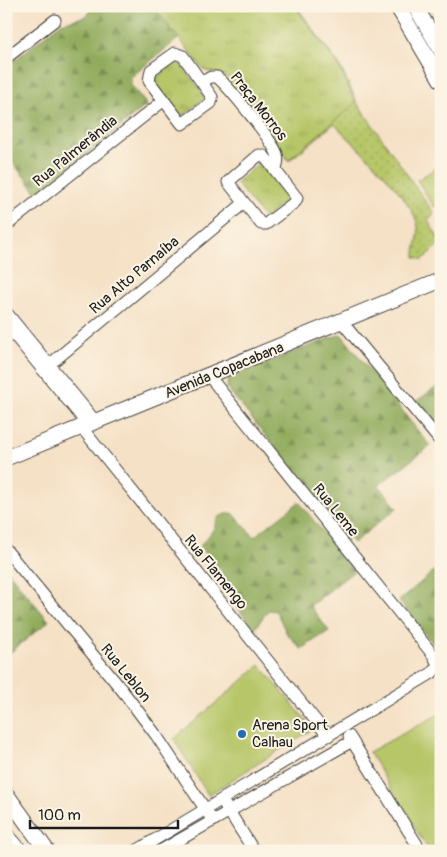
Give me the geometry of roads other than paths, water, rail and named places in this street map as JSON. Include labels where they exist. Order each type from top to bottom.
[{"type":"main road","points":[[397,6],[441,80]]},
{"type":"main road","points":[[415,6],[441,50]]},
{"type":"main road","name":"Avenida Copacabana","points":[[6,458],[441,280]]},
{"type":"main road","points":[[6,794],[47,851]]},
{"type":"main road","points":[[6,835],[20,851]]},
{"type":"street","points":[[6,58],[55,20]]},
{"type":"street","points":[[175,53],[183,56],[202,82],[211,94],[211,103],[186,122],[180,123],[149,81],[148,76],[151,70],[175,53]]},
{"type":"street","name":"Praça Morros","points":[[202,82],[211,77],[218,78],[228,87],[274,147],[278,160],[276,170]]},
{"type":"street","name":"Rua Palmerândia","points":[[6,226],[163,101]]},
{"type":"street","points":[[259,155],[264,156],[296,195],[295,202],[265,224],[262,224],[244,203],[229,184],[230,178],[259,155]]},
{"type":"street","name":"Rua Alto Parnaíba","points":[[46,367],[244,203]]},
{"type":"street","points":[[6,312],[46,367]]},
{"type":"street","points":[[342,322],[441,442]]},
{"type":"street","points":[[6,325],[46,367]]},
{"type":"street","name":"Rua Flamengo","points":[[46,367],[88,425],[328,736]]},
{"type":"street","name":"Rua Leme","points":[[209,376],[428,648],[438,665],[432,673],[343,726]]},
{"type":"street","name":"Rua Leblon","points":[[6,550],[122,690],[213,820]]},
{"type":"street","points":[[136,851],[343,726],[421,851]]},
{"type":"street","points":[[160,851],[352,740]]},
{"type":"street","points":[[221,800],[254,851]]},
{"type":"street","points":[[6,841],[13,851]]},
{"type":"place","name":"Arena Sport Calhau","points":[[242,734]]}]
